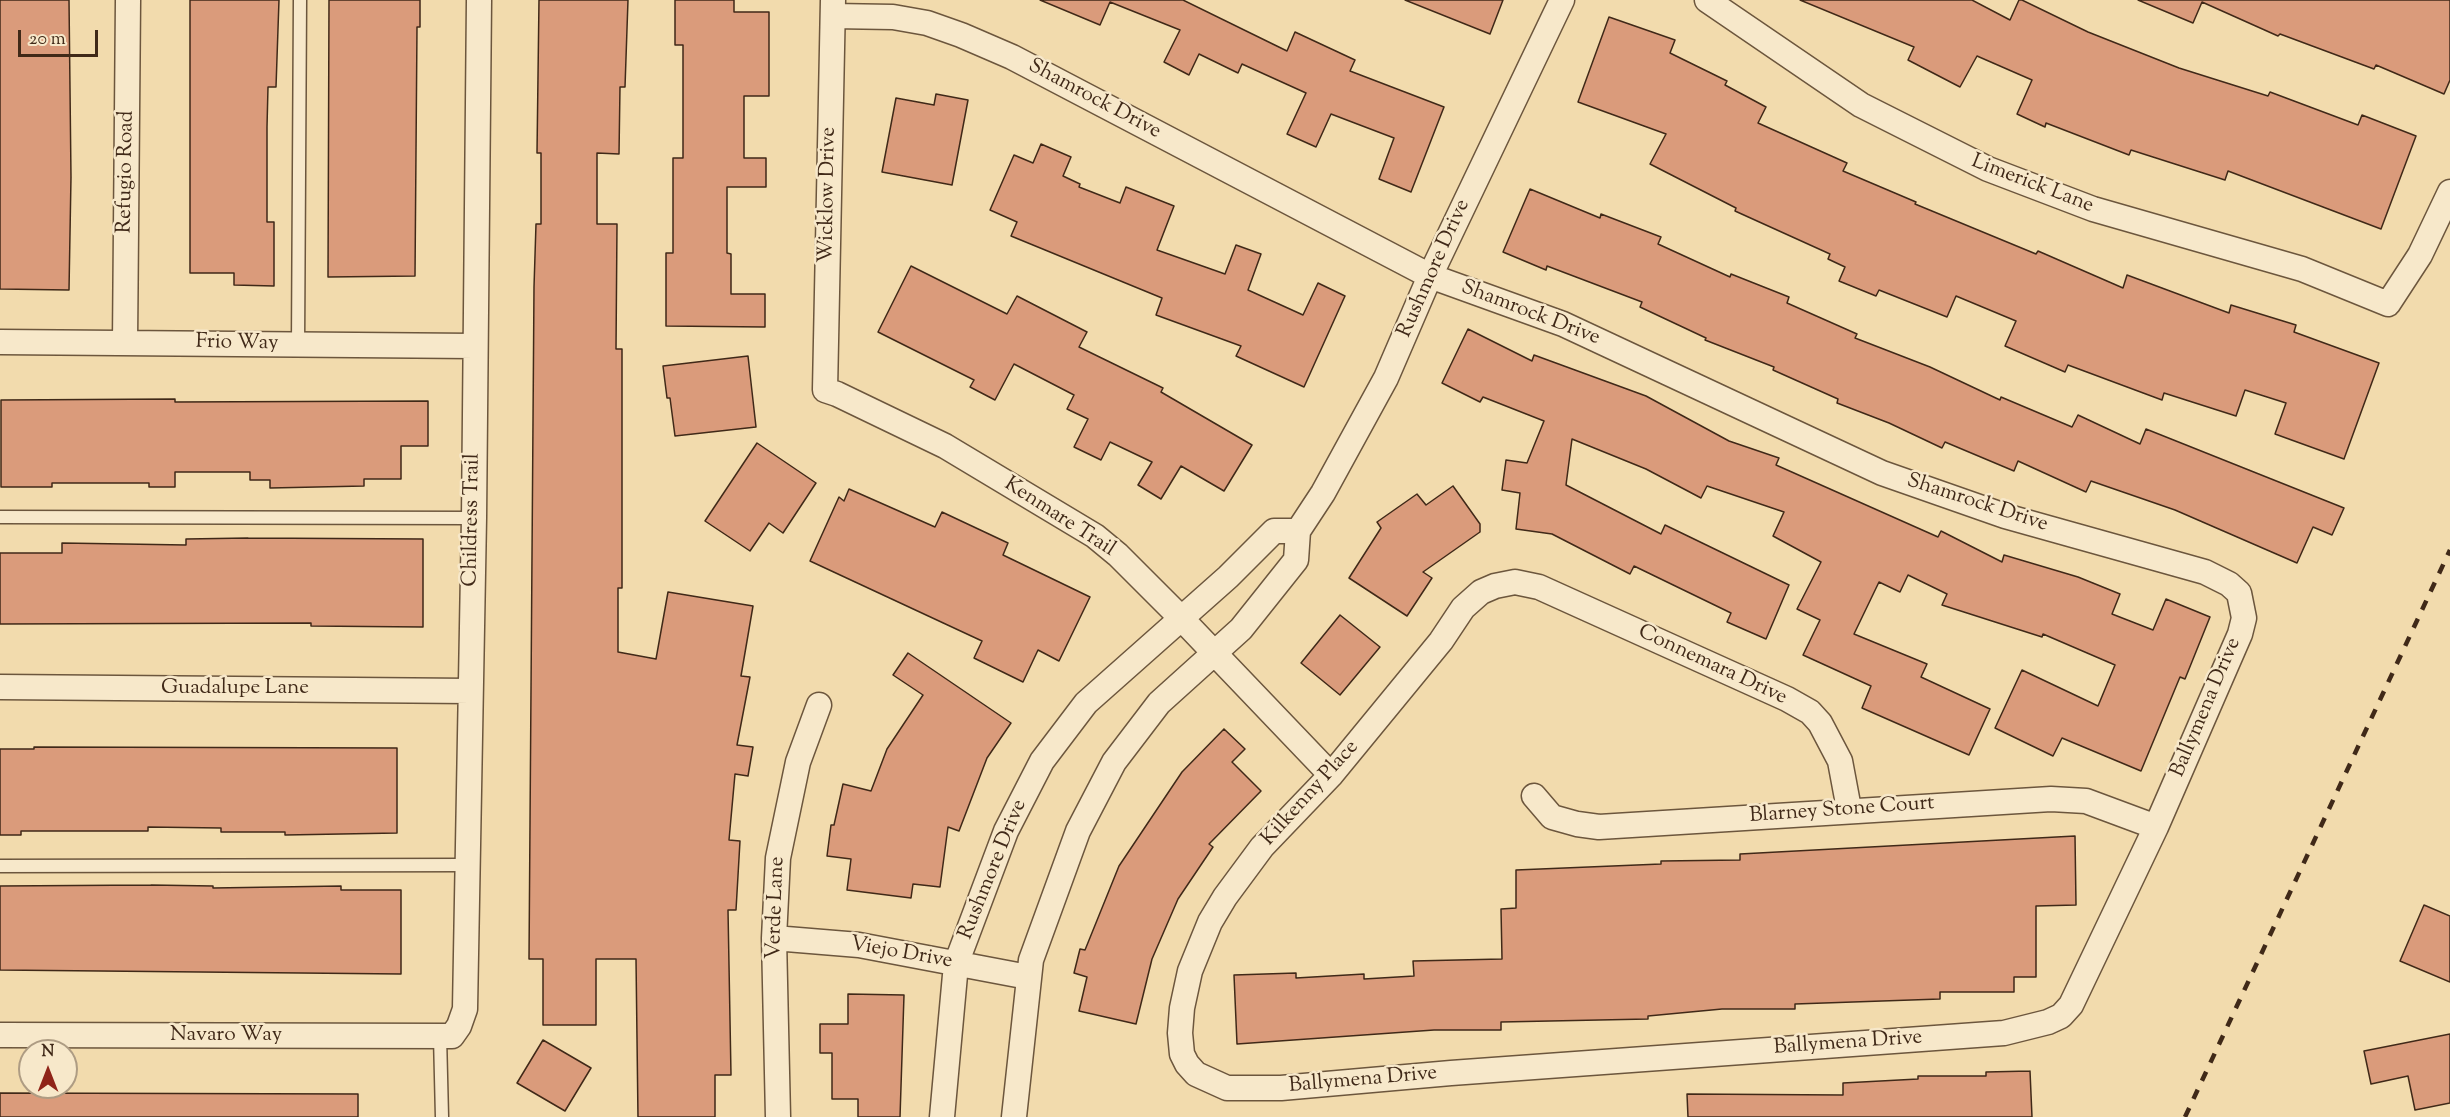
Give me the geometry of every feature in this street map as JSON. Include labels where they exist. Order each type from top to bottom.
[{"type":"street","name":"Refugio Road","points":[[125,343],[128,0]]},
{"type":"street","name":"Childress Trail","points":[[446,1036],[465,1009],[474,519],[479,0]]},
{"type":"street","name":"Rushmore Drive","points":[[1014,1117],[1031,960],[1078,831],[1114,762],[1159,703],[1215,655],[1242,628],[1296,560],[1298,531],[1364,421],[1430,276],[1562,0]]},
{"type":"street","name":"Limerick Lane","points":[[1707,0],[1861,105],[1926,141],[1988,169],[2093,209],[2302,270],[2388,304],[2420,255],[2450,192]]},
{"type":"street","name":"Shamrock Drive","points":[[833,8],[927,23],[1012,57],[1430,276],[1573,328],[1882,473],[2005,516],[2205,572],[2229,584],[2240,593]]},
{"type":"street","name":"Wicklow Drive","points":[[825,390],[833,8]]},
{"type":"street","name":"Frio Way","points":[[0,342],[474,346]]},
{"type":"street","name":"Kenmare Trail","points":[[825,390],[945,446],[1095,536],[1118,555],[1180,617],[1332,775]]},
{"type":"street","name":"Rushmore Drive","points":[[942,1117],[956,964],[1006,831],[1042,761],[1086,703],[1180,617],[1228,577],[1274,531],[1298,531]]},
{"type":"street","name":"Kilkenny Place","points":[[1182,1054],[1180,1033],[1190,971],[1210,922],[1230,889],[1262,847],[1332,775],[1441,641],[1463,608],[1481,592],[1495,585],[1515,582]]},
{"type":"street","name":"Connemara Drive","points":[[1515,582],[1539,587],[1726,671],[1810,712],[1820,723],[1840,761],[1849,809]]},
{"type":"street","name":"Ballymena Drive","points":[[1182,1054],[1196,1074],[1227,1088],[1281,1088],[1451,1073],[2004,1033],[2028,1029],[2061,1016],[2071,1005],[2156,827],[2240,634],[2244,618],[2240,593]]},
{"type":"street","name":"Guadalupe Lane","points":[[0,687],[470,691]]},
{"type":"street","name":"Verde Lane","points":[[778,1117],[774,938],[778,858],[783,822],[798,762],[819,705]]},
{"type":"street","name":"Blarney Stone Court","points":[[1534,796],[1552,817],[1576,824],[1599,826],[1646,826],[1849,809],[2068,799],[2108,807],[2156,827]]},
{"type":"street","name":"Viejo Drive","points":[[774,938],[859,945],[1028,976]]},
{"type":"street","name":"Navaro Way","points":[[0,1035],[446,1036]]},
{"type":"lane","points":[[298,345],[300,0]]},
{"type":"lane","points":[[0,517],[474,519]]},
{"type":"lane","points":[[0,866],[467,865]]},
{"type":"lane","points":[[442,1117],[446,1036]]},
{"type":"building","points":[[0,0],[69,0],[71,177],[69,290],[0,289]]},
{"type":"building","points":[[190,0],[279,0],[276,87],[268,87],[267,127],[267,222],[274,222],[274,286],[234,285],[234,273],[190,273]]},
{"type":"building","points":[[329,0],[420,0],[420,27],[417,27],[415,276],[328,277]]},
{"type":"building","points":[[539,0],[628,0],[625,87],[620,87],[619,154],[597,153],[597,224],[617,224],[616,349],[622,349],[622,588],[618,588],[618,652],[656,659],[668,592],[753,606],[741,676],[750,677],[737,745],[753,747],[748,776],[735,774],[729,840],[740,841],[736,910],[728,910],[731,1075],[715,1075],[715,1117],[638,1117],[636,959],[596,959],[596,1025],[543,1025],[543,959],[529,959],[534,287],[536,224],[541,224],[541,153],[537,153]]},
{"type":"building","points":[[675,0],[734,0],[734,12],[769,12],[769,96],[744,96],[744,158],[766,158],[766,187],[727,187],[727,253],[731,254],[731,294],[765,294],[765,327],[666,326],[666,253],[673,253],[673,158],[683,158],[683,45],[675,45]]},
{"type":"building","points":[[1040,0],[1183,0],[1287,51],[1295,32],[1355,60],[1350,71],[1444,107],[1411,192],[1379,179],[1394,138],[1331,114],[1316,147],[1287,134],[1306,93],[1242,64],[1238,73],[1199,54],[1189,75],[1164,62],[1180,30],[1110,2],[1100,25]]},
{"type":"building","points":[[1405,0],[1503,0],[1490,34]]},
{"type":"building","points":[[1800,0],[1972,0],[2010,20],[2019,0],[2022,0],[2088,32],[2179,68],[2268,96],[2270,92],[2358,125],[2362,115],[2416,136],[2381,229],[2228,171],[2225,180],[2131,150],[2129,155],[2046,123],[2045,127],[2017,114],[2032,80],[1977,56],[1960,87],[1908,60],[1914,47]]},
{"type":"building","points":[[2138,0],[2450,0],[2450,80],[2444,94],[2376,65],[2374,69],[2280,34],[2278,36],[2202,2],[2193,23]]},
{"type":"building","points":[[1609,17],[1675,40],[1670,53],[1727,81],[1725,85],[1766,107],[1758,123],[1847,163],[1843,171],[1916,202],[1915,204],[2036,254],[2038,251],[2123,288],[2127,275],[2229,313],[2231,305],[2296,325],[2294,332],[2379,363],[2344,459],[2275,434],[2286,403],[2245,390],[2236,416],[2164,393],[2162,400],[2068,365],[2065,372],[2005,346],[2016,321],[1956,296],[1947,317],[1879,290],[1876,296],[1839,281],[1845,267],[1828,259],[1830,254],[1735,211],[1736,208],[1650,164],[1666,134],[1578,102]]},
{"type":"building","points":[[936,94],[968,100],[952,185],[882,172],[896,98],[934,105]]},
{"type":"building","points":[[1041,144],[1071,157],[1063,176],[1080,184],[1079,187],[1120,203],[1126,187],[1174,206],[1157,250],[1225,274],[1236,245],[1261,254],[1248,290],[1303,315],[1318,283],[1345,296],[1304,387],[1236,356],[1241,346],[1156,315],[1162,298],[1011,236],[1017,222],[990,210],[1014,155],[1033,163]]},
{"type":"building","points":[[1530,189],[1600,218],[1601,214],[1661,237],[1658,244],[1730,277],[1731,274],[1789,297],[1787,303],[1857,334],[1855,338],[1930,367],[2000,400],[2001,397],[2072,427],[2078,415],[2140,444],[2146,429],[2344,508],[2332,535],[2313,527],[2297,563],[2175,510],[2091,481],[2086,492],[2018,461],[2014,471],[1945,442],[1942,448],[1889,423],[1837,403],[1838,399],[1773,370],[1774,367],[1705,340],[1706,338],[1640,307],[1642,302],[1547,266],[1546,270],[1503,252]]},
{"type":"building","points":[[911,266],[1007,314],[1017,296],[1087,332],[1079,347],[1163,388],[1161,392],[1252,445],[1224,491],[1181,466],[1161,499],[1138,485],[1152,462],[1110,442],[1101,460],[1074,447],[1088,419],[1067,409],[1074,395],[1014,364],[995,400],[970,387],[974,380],[878,332]]},
{"type":"building","points":[[1468,329],[1532,361],[1534,355],[1646,396],[1729,441],[1779,458],[1776,465],[1938,537],[1941,531],[2002,562],[2004,555],[2078,577],[2120,594],[2112,614],[2153,630],[2166,599],[2210,617],[2185,679],[2180,677],[2141,771],[2062,738],[2053,756],[1995,728],[2022,670],[2098,706],[2115,665],[2043,634],[2042,637],[1942,605],[1947,594],[1908,575],[1900,592],[1879,582],[1854,634],[1927,664],[1921,677],[1990,709],[1969,755],[1862,708],[1871,686],[1803,655],[1820,620],[1797,609],[1821,562],[1773,536],[1784,512],[1707,486],[1701,498],[1646,469],[1572,439],[1566,485],[1661,534],[1665,525],[1789,585],[1766,639],[1727,622],[1731,613],[1634,566],[1630,574],[1552,534],[1516,529],[1520,493],[1502,490],[1506,460],[1527,463],[1544,421],[1483,397],[1480,402],[1442,383]]},
{"type":"building","points":[[748,356],[756,427],[675,436],[663,366]]},
{"type":"building","points":[[175,399],[175,402],[428,401],[428,446],[401,446],[401,479],[364,479],[364,486],[270,488],[270,480],[250,480],[250,472],[175,472],[175,487],[149,487],[149,483],[52,483],[52,487],[1,487],[1,400]]},
{"type":"building","points":[[757,443],[816,483],[783,533],[769,523],[750,551],[705,521]]},
{"type":"building","points":[[1453,486],[1480,524],[1480,532],[1423,572],[1432,578],[1407,616],[1349,578],[1381,528],[1377,522],[1417,494],[1426,505]]},
{"type":"building","points":[[849,489],[935,527],[942,512],[1008,543],[1003,555],[1090,597],[1059,661],[1038,650],[1023,682],[974,658],[982,641],[810,561],[839,497],[844,501]]},
{"type":"building","points":[[186,539],[423,539],[423,627],[311,626],[311,623],[0,624],[0,553],[62,553],[62,543],[186,545]]},
{"type":"building","points":[[1340,615],[1380,647],[1340,695],[1301,663]]},
{"type":"building","points":[[908,653],[1011,723],[987,758],[959,831],[948,827],[940,887],[913,884],[911,898],[847,890],[851,859],[827,856],[831,825],[834,825],[843,784],[871,791],[887,749],[923,695],[893,675]]},
{"type":"building","points":[[1224,729],[1245,749],[1232,762],[1261,791],[1209,844],[1213,847],[1178,899],[1152,959],[1136,1024],[1079,1011],[1087,977],[1074,973],[1080,949],[1085,950],[1119,866],[1182,772]]},
{"type":"building","points":[[34,747],[397,748],[397,833],[285,835],[285,832],[221,832],[221,828],[148,827],[148,831],[21,831],[21,835],[0,835],[0,749],[34,749]]},
{"type":"building","points":[[2075,836],[2076,905],[2036,906],[2036,977],[2014,977],[2014,992],[1940,992],[1940,999],[1795,1004],[1795,1009],[1722,1009],[1648,1016],[1648,1019],[1501,1022],[1501,1030],[1434,1030],[1237,1044],[1234,975],[1296,973],[1296,978],[1364,974],[1364,979],[1414,976],[1413,961],[1502,959],[1501,909],[1516,908],[1516,870],[1661,864],[1661,861],[1740,860],[1740,854]]},
{"type":"building","points":[[0,886],[213,886],[213,888],[341,886],[341,890],[401,890],[401,974],[0,970]]},
{"type":"building","points":[[2424,905],[2450,916],[2450,982],[2400,961]]},
{"type":"building","points":[[848,994],[904,995],[900,1117],[858,1117],[858,1099],[832,1099],[832,1053],[820,1053],[820,1024],[848,1024]]},
{"type":"building","points":[[2450,1034],[2450,1103],[2415,1110],[2408,1076],[2371,1084],[2364,1051]]},
{"type":"building","points":[[543,1040],[591,1068],[565,1111],[517,1083]]},
{"type":"building","points":[[2030,1071],[2032,1117],[1688,1117],[1687,1094],[1843,1095],[1843,1083],[1918,1079],[1918,1076],[1986,1076],[1986,1072]]},
{"type":"building","points":[[0,1093],[18,1093],[18,1099],[78,1099],[78,1093],[358,1094],[358,1117],[0,1117]]},
{"type":"railway","points":[[2185,1117],[2450,550]]}]
